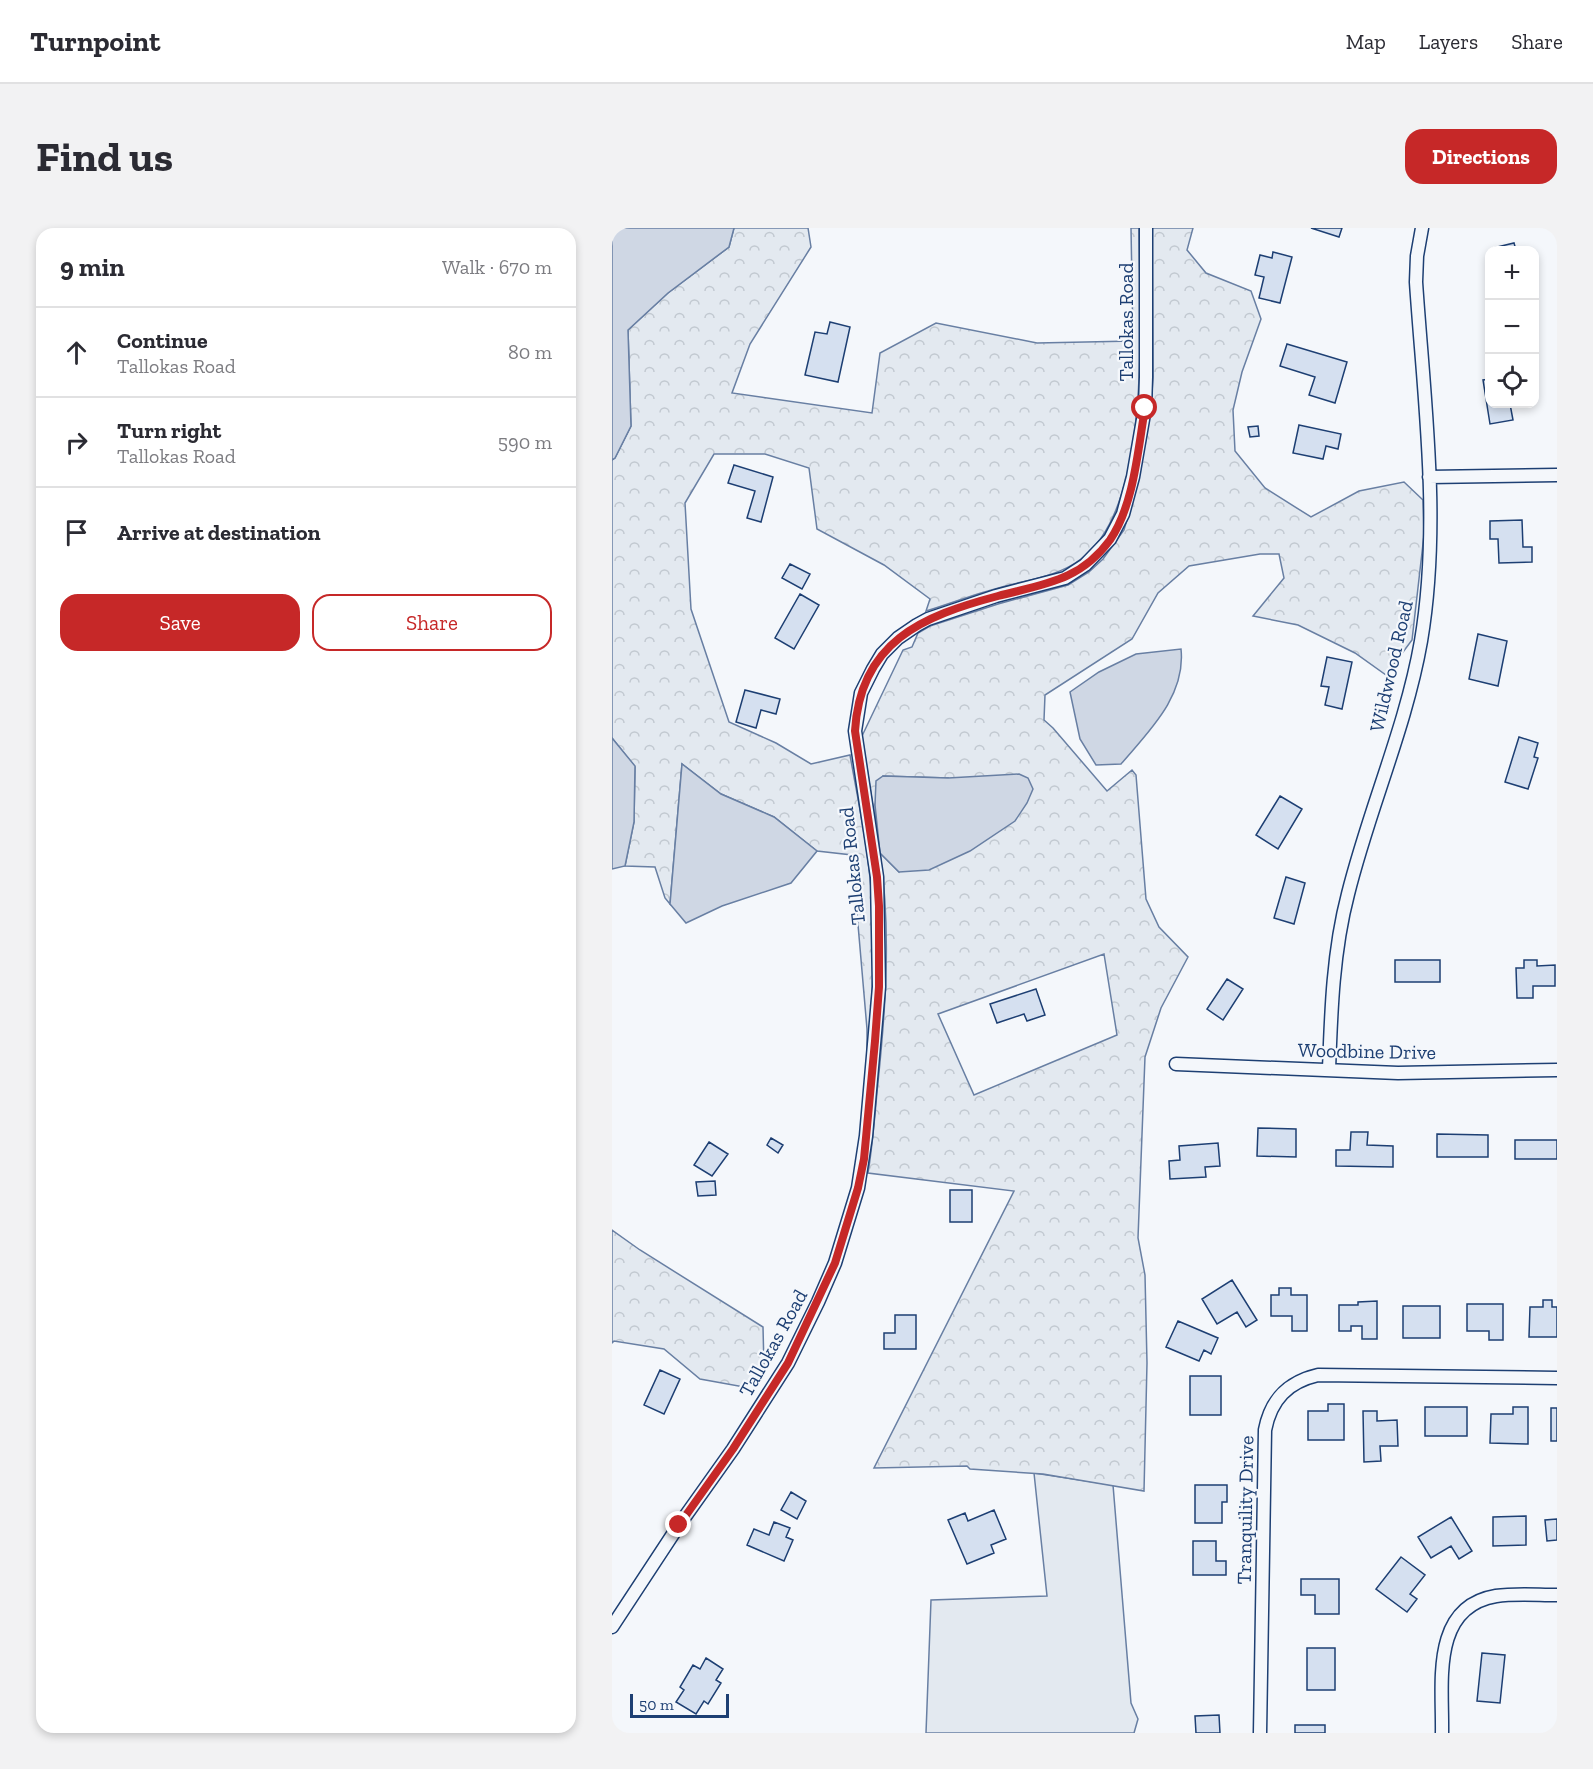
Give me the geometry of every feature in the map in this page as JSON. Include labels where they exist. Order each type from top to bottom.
[{"type":"street","name":"Tallokas Road","points":[[612,1627],[679,1525],[733,1449],[788,1363],[835,1263],[858,1188],[866,1136],[879,987],[877,877],[855,731],[856,714],[863,687],[882,654],[898,638],[927,619],[996,596],[1065,578],[1085,565],[1110,539],[1123,514],[1133,477],[1145,408],[1146,228]]},
{"type":"street","name":"Wildwood Road","points":[[1329,1070],[1334,982],[1347,895],[1410,691],[1428,596],[1431,538],[1429,477],[1416,282],[1417,256],[1422,228]]},
{"type":"street","points":[[1429,477],[1557,475]]},
{"type":"street","name":"Woodbine Drive","points":[[1176,1064],[1398,1073],[1557,1070]]},
{"type":"street","name":"Tranquility Drive","points":[[1260,1733],[1265,1430],[1274,1402],[1282,1392],[1304,1378],[1318,1375],[1557,1378]]},
{"type":"street","points":[[1442,1733],[1446,1640],[1459,1616],[1481,1600],[1497,1596],[1557,1595]]},
{"type":"green space","points":[[734,228],[808,228],[811,247],[750,344],[732,393],[872,413],[880,353],[936,323],[1037,343],[1133,341],[1131,228],[1139,228],[1140,355],[1131,453],[1121,497],[1104,533],[1081,559],[1050,574],[986,591],[926,611],[930,599],[884,565],[817,529],[809,468],[765,454],[714,454],[685,503],[691,609],[729,722],[776,743],[811,764],[850,755],[866,847],[872,901],[873,970],[867,1062],[867,1029],[852,855],[817,851],[774,817],[721,794],[682,764],[670,904],[665,898],[655,867],[625,866],[634,822],[635,767],[612,738],[612,460],[631,426],[628,330],[668,293],[729,247]]},
{"type":"green space","points":[[1152,228],[1193,228],[1187,250],[1206,273],[1251,291],[1261,319],[1242,372],[1233,410],[1235,451],[1265,488],[1311,517],[1359,491],[1404,482],[1423,500],[1424,535],[1412,640],[1386,675],[1355,653],[1298,625],[1253,616],[1284,578],[1279,554],[1260,554],[1189,566],[1158,593],[1132,639],[1045,695],[1044,720],[1107,791],[1132,770],[1136,775],[1146,899],[1159,927],[1188,957],[1161,1008],[1145,1057],[1138,1238],[1145,1275],[1147,1363],[1144,1491],[1043,1474],[970,1469],[967,1466],[874,1468],[1014,1191],[868,1173],[885,996],[885,910],[880,853],[899,872],[948,778],[883,776],[875,805],[878,839],[862,736],[903,650],[912,647],[918,633],[930,626],[998,604],[1068,585],[1089,572],[1103,559],[1124,530],[1139,478],[1151,408],[1153,377]],"holes":[[[1104,954],[1117,1035],[974,1095],[938,1014]]]},
{"type":"green space","points":[[612,1230],[763,1327],[764,1368],[759,1378],[744,1387],[700,1379],[664,1349],[614,1341],[612,1343]]},
{"type":"green space","points":[[1034,1473],[1113,1485],[1131,1703],[1138,1719],[1134,1733],[926,1733],[931,1600],[1047,1596]]},
{"type":"shaded area","points":[[612,228],[734,228],[729,247],[668,293],[628,330],[631,426],[612,460]]},
{"type":"shaded area","points":[[1181,649],[1178,682],[1172,697],[1154,726],[1121,764],[1096,765],[1080,739],[1070,692],[1099,672],[1136,654]]},
{"type":"shaded area","points":[[612,738],[635,766],[634,822],[625,866],[612,869]]},
{"type":"shaded area","points":[[682,764],[721,794],[774,817],[817,851],[791,883],[722,906],[686,923],[670,904]]},
{"type":"shaded area","points":[[1019,774],[1028,778],[1033,789],[1027,803],[1015,821],[970,851],[929,870],[899,872],[880,853],[875,805],[876,781],[883,776],[948,778]]},
{"type":"building","points":[[1311,228],[1342,228],[1339,237]]},
{"type":"building","points":[[1273,252],[1292,257],[1280,303],[1259,298],[1264,277],[1255,275],[1260,255],[1272,258]]},
{"type":"building","points":[[830,322],[850,327],[838,382],[805,375],[815,332],[827,334]]},
{"type":"building","points":[[1287,344],[1347,362],[1335,403],[1309,395],[1315,377],[1280,366]]},
{"type":"building","points":[[1487,408],[1511,408],[1513,420],[1490,424]]},
{"type":"building","points":[[1299,425],[1341,434],[1338,449],[1326,446],[1323,459],[1293,453]]},
{"type":"building","points":[[1258,426],[1259,436],[1250,437],[1248,427]]},
{"type":"building","points":[[734,465],[773,477],[761,522],[747,518],[755,491],[728,483]]},
{"type":"building","points":[[1522,520],[1523,547],[1532,547],[1532,562],[1499,563],[1498,539],[1490,539],[1490,521]]},
{"type":"building","points":[[790,564],[810,574],[802,589],[782,578]]},
{"type":"building","points":[[800,594],[819,605],[794,649],[775,638]]},
{"type":"building","points":[[1478,634],[1507,641],[1498,686],[1469,679]]},
{"type":"building","points":[[1327,657],[1352,662],[1342,709],[1325,705],[1329,687],[1321,686]]},
{"type":"building","points":[[745,690],[780,699],[776,714],[761,710],[756,728],[736,722]]},
{"type":"building","points":[[1519,737],[1538,743],[1534,757],[1538,758],[1528,789],[1505,782]]},
{"type":"building","points":[[1280,796],[1302,809],[1278,849],[1256,835]]},
{"type":"building","points":[[1286,877],[1305,883],[1294,924],[1274,918]]},
{"type":"building","points":[[1395,960],[1440,960],[1440,982],[1395,982]]},
{"type":"building","points":[[1524,960],[1537,960],[1537,966],[1555,965],[1555,986],[1533,986],[1533,998],[1517,998],[1516,968],[1524,968]]},
{"type":"building","points":[[1227,979],[1243,989],[1223,1020],[1207,1009]]},
{"type":"building","points":[[1036,989],[1045,1015],[1027,1021],[1024,1014],[997,1023],[990,1004]]},
{"type":"building","points":[[1258,1128],[1296,1129],[1296,1157],[1257,1156]]},
{"type":"building","points":[[1351,1132],[1368,1132],[1367,1145],[1393,1146],[1393,1167],[1336,1166],[1336,1150],[1350,1150]]},
{"type":"building","points":[[1437,1134],[1488,1135],[1488,1157],[1437,1157]]},
{"type":"building","points":[[771,1138],[783,1145],[778,1153],[767,1145]]},
{"type":"building","points":[[1515,1140],[1557,1140],[1557,1159],[1515,1159]]},
{"type":"building","points":[[709,1142],[728,1154],[712,1176],[694,1165]]},
{"type":"building","points":[[1218,1143],[1220,1166],[1205,1167],[1206,1177],[1170,1179],[1169,1161],[1180,1160],[1179,1146]]},
{"type":"building","points":[[715,1181],[716,1195],[698,1196],[696,1182]]},
{"type":"building","points":[[950,1190],[972,1190],[972,1222],[950,1222]]},
{"type":"building","points":[[1232,1280],[1257,1320],[1246,1327],[1237,1312],[1217,1324],[1202,1299]]},
{"type":"building","points":[[1279,1288],[1291,1288],[1291,1295],[1307,1295],[1307,1331],[1292,1331],[1292,1316],[1271,1316],[1271,1295],[1279,1295]]},
{"type":"building","points":[[1543,1300],[1552,1300],[1552,1307],[1557,1307],[1557,1337],[1529,1337],[1530,1307],[1543,1307]]},
{"type":"building","points":[[1377,1301],[1377,1339],[1362,1339],[1362,1326],[1351,1326],[1351,1331],[1339,1331],[1339,1305],[1358,1305],[1358,1302]]},
{"type":"building","points":[[1467,1304],[1503,1304],[1503,1340],[1489,1340],[1489,1331],[1467,1331]]},
{"type":"building","points":[[1403,1306],[1440,1306],[1440,1338],[1403,1338]]},
{"type":"building","points":[[895,1315],[916,1315],[916,1349],[884,1349],[884,1333],[895,1333]]},
{"type":"building","points":[[1178,1321],[1218,1338],[1211,1354],[1204,1350],[1199,1361],[1166,1347]]},
{"type":"building","points":[[660,1370],[680,1379],[664,1414],[644,1405]]},
{"type":"building","points":[[1190,1376],[1221,1376],[1221,1415],[1190,1415]]},
{"type":"building","points":[[1328,1404],[1344,1404],[1344,1440],[1308,1440],[1308,1411],[1328,1411]]},
{"type":"building","points":[[1425,1407],[1467,1407],[1467,1436],[1425,1436]]},
{"type":"building","points":[[1513,1407],[1528,1407],[1528,1444],[1490,1443],[1491,1414],[1513,1414]]},
{"type":"building","points":[[1551,1408],[1557,1408],[1557,1441],[1551,1441]]},
{"type":"building","points":[[1363,1411],[1377,1411],[1377,1421],[1397,1420],[1398,1446],[1380,1446],[1381,1461],[1364,1462]]},
{"type":"building","points":[[1195,1485],[1227,1485],[1227,1502],[1222,1502],[1222,1523],[1195,1523]]},
{"type":"building","points":[[791,1492],[806,1501],[797,1519],[781,1510]]},
{"type":"building","points":[[994,1510],[1006,1539],[991,1545],[994,1553],[967,1564],[948,1520],[965,1513],[968,1521]]},
{"type":"building","points":[[1526,1516],[1526,1545],[1493,1546],[1493,1517]]},
{"type":"building","points":[[1451,1517],[1472,1551],[1459,1559],[1451,1546],[1431,1558],[1418,1537]]},
{"type":"building","points":[[1557,1519],[1557,1540],[1547,1541],[1545,1520]]},
{"type":"building","points":[[774,1522],[790,1528],[786,1537],[793,1540],[784,1561],[747,1545],[754,1529],[769,1535]]},
{"type":"building","points":[[1193,1541],[1216,1541],[1216,1561],[1226,1561],[1226,1575],[1193,1575]]},
{"type":"building","points":[[1401,1557],[1425,1575],[1410,1594],[1417,1599],[1407,1612],[1376,1589]]},
{"type":"building","points":[[1301,1579],[1339,1579],[1339,1614],[1315,1614],[1315,1595],[1301,1595]]},
{"type":"building","points":[[1307,1648],[1335,1648],[1335,1690],[1307,1690]]},
{"type":"building","points":[[1482,1653],[1505,1655],[1500,1703],[1477,1701]]},
{"type":"building","points":[[706,1658],[723,1669],[716,1680],[721,1683],[708,1704],[704,1701],[696,1714],[676,1702],[684,1690],[680,1687],[693,1665],[700,1669]]},
{"type":"building","points":[[1219,1715],[1220,1733],[1196,1733],[1195,1716]]},
{"type":"building","points":[[1295,1725],[1325,1725],[1325,1733],[1295,1733]]},
{"type":"route","points":[[679,1525],[733,1449],[788,1363],[835,1263],[858,1188],[864,1159],[879,987],[877,877],[855,731],[856,714],[863,687],[882,654],[898,638],[927,619],[996,596],[1065,578],[1099,553],[1118,526],[1123,514],[1138,453],[1145,408]]}]
